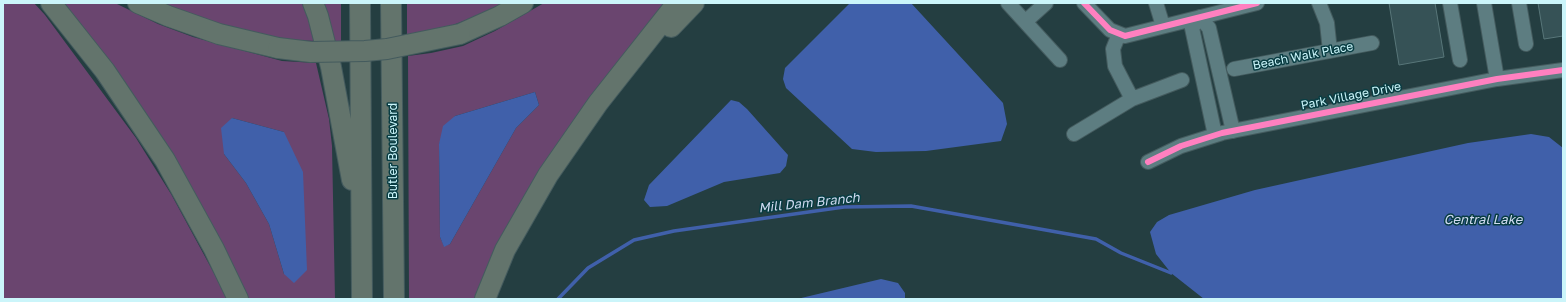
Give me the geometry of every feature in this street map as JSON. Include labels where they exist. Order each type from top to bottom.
[{"type":"highway","points":[[51,3],[105,71],[165,160],[214,249],[238,299]]},
{"type":"highway","points":[[138,3],[168,16],[212,31],[278,48],[311,52],[387,49],[460,34],[500,16],[523,3]]},
{"type":"highway","points":[[313,3],[318,16],[331,67],[362,245]]},
{"type":"highway","points":[[360,3],[362,293]]},
{"type":"highway","name":"Butler Boulevard","points":[[391,3],[394,294]]},
{"type":"highway","points":[[485,299],[505,250],[525,212],[572,137],[677,3]]},
{"type":"highway","points":[[598,103],[694,3]]},
{"type":"street","points":[[1008,3],[1060,60]]},
{"type":"street","points":[[1026,21],[1046,3]]},
{"type":"street","points":[[1084,3],[1110,30],[1126,36],[1255,3]]},
{"type":"street","points":[[1156,3],[1163,26]]},
{"type":"street","points":[[1318,3],[1323,10],[1327,22],[1330,51]]},
{"type":"street","points":[[1450,3],[1460,60]]},
{"type":"street","points":[[1484,3],[1497,79]]},
{"type":"street","points":[[1519,3],[1526,44]]},
{"type":"street","points":[[1200,17],[1209,28],[1233,130]]},
{"type":"street","points":[[1200,17],[1192,28],[1215,135]]},
{"type":"street","points":[[1119,34],[1113,49],[1115,66],[1132,99]]},
{"type":"street","name":"Beach Walk Place","points":[[1234,69],[1372,43]]},
{"type":"street","name":"Park Village Drive","points":[[1148,162],[1181,146],[1233,130],[1497,79],[1563,70]]},
{"type":"street","points":[[1074,134],[1132,99],[1182,80]]},
{"type":"street","points":[[1206,91],[1223,88]]},
{"type":"shaded area","points":[[3,3],[34,3],[45,15],[136,138],[171,194],[228,299],[3,299]]},
{"type":"shaded area","points":[[59,3],[115,3],[158,24],[193,37],[282,61],[316,63],[329,119],[332,146],[335,299],[244,299]],"holes":[[[232,118],[284,132],[284,274],[269,224],[246,183],[224,154]]]},
{"type":"shaded area","points":[[159,3],[304,3],[317,41],[286,40],[258,35],[200,19]]},
{"type":"shaded area","points":[[319,3],[341,3],[341,41],[331,41]]},
{"type":"shaded area","points":[[407,3],[504,3],[445,28],[407,36]]},
{"type":"shaded area","points":[[544,3],[672,3],[475,299],[409,299],[408,56],[463,46],[495,31]],"holes":[[[535,92],[539,105],[516,128],[450,244],[444,246],[440,237],[439,144],[455,116]]]},
{"type":"water","points":[[850,3],[911,3],[1003,103],[1007,124],[1001,141],[926,151],[876,152],[852,149],[786,88],[783,79],[785,68]]},
{"type":"water","points":[[535,92],[539,105],[516,128],[450,244],[444,247],[440,237],[439,144],[443,126],[455,116]]},
{"type":"water","points":[[731,100],[739,102],[747,109],[788,155],[786,166],[780,173],[724,182],[667,206],[650,207],[644,200],[649,185]]},
{"type":"water","points":[[232,118],[284,132],[303,172],[307,270],[294,283],[284,274],[269,224],[246,183],[224,154],[221,128]]},
{"type":"water","name":"Central Lake","points":[[1531,134],[1549,137],[1563,148],[1563,299],[1204,299],[1171,273],[1156,254],[1150,232],[1157,222],[1169,215],[1255,190],[1468,143]]},
{"type":"water","points":[[881,279],[898,283],[905,293],[905,299],[797,299]]},
{"type":"building","points":[[1389,3],[1435,3],[1444,57],[1399,65]]},
{"type":"building","points":[[1538,3],[1563,3],[1563,36],[1544,39]]},
{"type":"waterway","name":"Mill Dam Branch","points":[[558,299],[588,268],[634,240],[674,231],[844,207],[911,206],[1096,239],[1121,253],[1171,273]]},
{"type":"cycle path","points":[[1084,3],[1110,30],[1125,36],[1257,3]]},
{"type":"cycle path","points":[[1148,162],[1181,146],[1222,133],[1497,79],[1563,70]]}]
